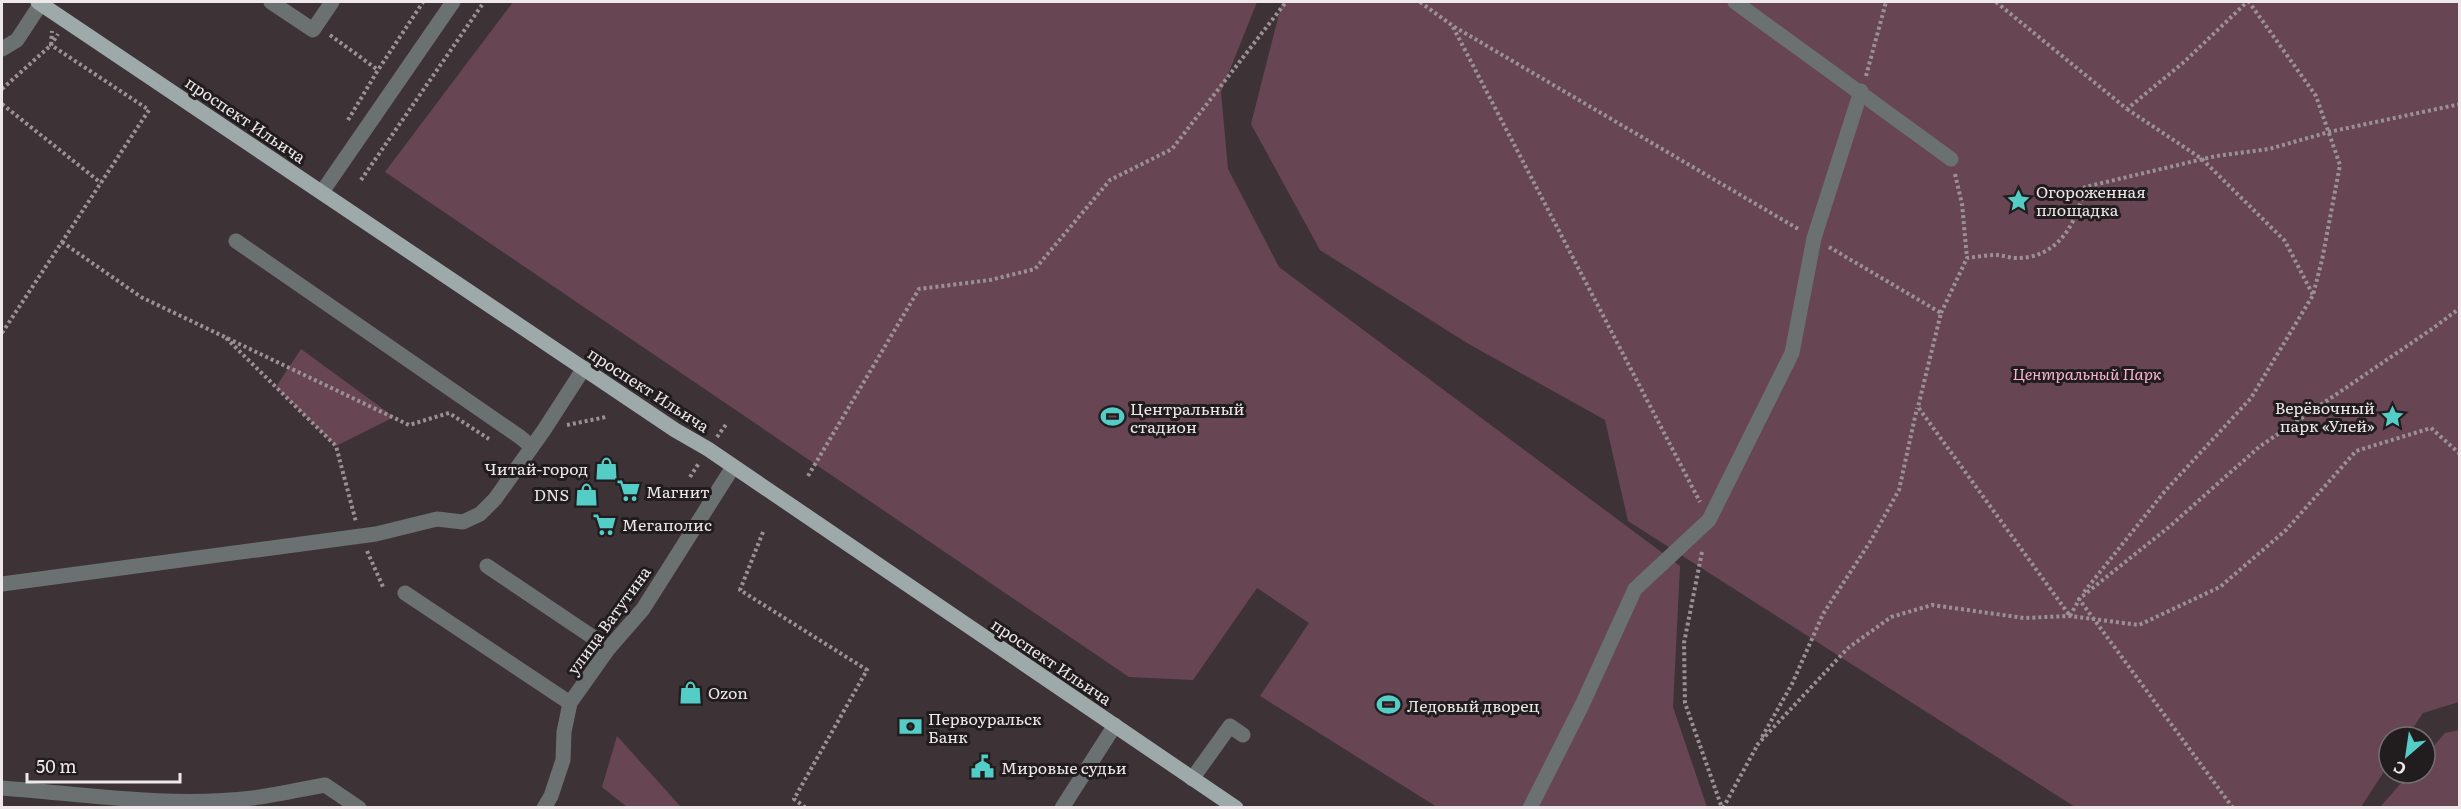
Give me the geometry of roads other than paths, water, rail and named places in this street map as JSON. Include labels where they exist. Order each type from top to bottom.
[{"type":"main road","name":"проспект Ильича","points":[[40,2],[1236,807]]},
{"type":"street","name":"проспект Ильича","points":[[2,49],[17,40],[40,2]]},
{"type":"street","points":[[271,2],[314,30],[332,2]]},
{"type":"street","points":[[322,192],[453,2]]},
{"type":"street","points":[[1735,2],[1951,159]]},
{"type":"street","points":[[1530,807],[1582,705],[1635,589],[1709,520],[1792,353],[1814,238],[1861,92]]},
{"type":"street","points":[[236,241],[520,436],[532,447]]},
{"type":"street","points":[[2,584],[360,536],[437,519],[463,522],[480,514],[495,499],[584,368]]},
{"type":"street","name":"улица Ватутина","points":[[544,807],[551,796],[562,760],[564,732],[570,703],[609,648],[643,609],[733,467]]},
{"type":"street","points":[[487,566],[609,648]]},
{"type":"street","points":[[405,593],[570,703]]},
{"type":"street","points":[[1062,807],[1115,725]]},
{"type":"street","points":[[1192,779],[1230,726],[1243,735]]},
{"type":"street","points":[[2,788],[205,801],[252,798],[325,785],[359,807]]},
{"type":"place","name":"Огороженная площадка","points":[[2018,200]]},
{"type":"place","name":"Верёвочный парк «Улей»","points":[[2393,416]]},
{"type":"place","name":"Центральный стадион","points":[[1112,417]]},
{"type":"place","name":"Читай-город","points":[[606,468]]},
{"type":"place","name":"Магнит","points":[[628,491]]},
{"type":"place","name":"DNS","points":[[587,494]]},
{"type":"place","name":"Мегаполис","points":[[604,524]]},
{"type":"place","name":"Ozon","points":[[690,692]]},
{"type":"place","name":"Ледовый дворец","points":[[1389,705]]},
{"type":"place","name":"Первоуральск Банк","points":[[910,727]]},
{"type":"place","name":"Мировые судьи","points":[[983,767]]},
{"type":"park label","name":"Центральный Парк","points":[[2087,373]]}]
